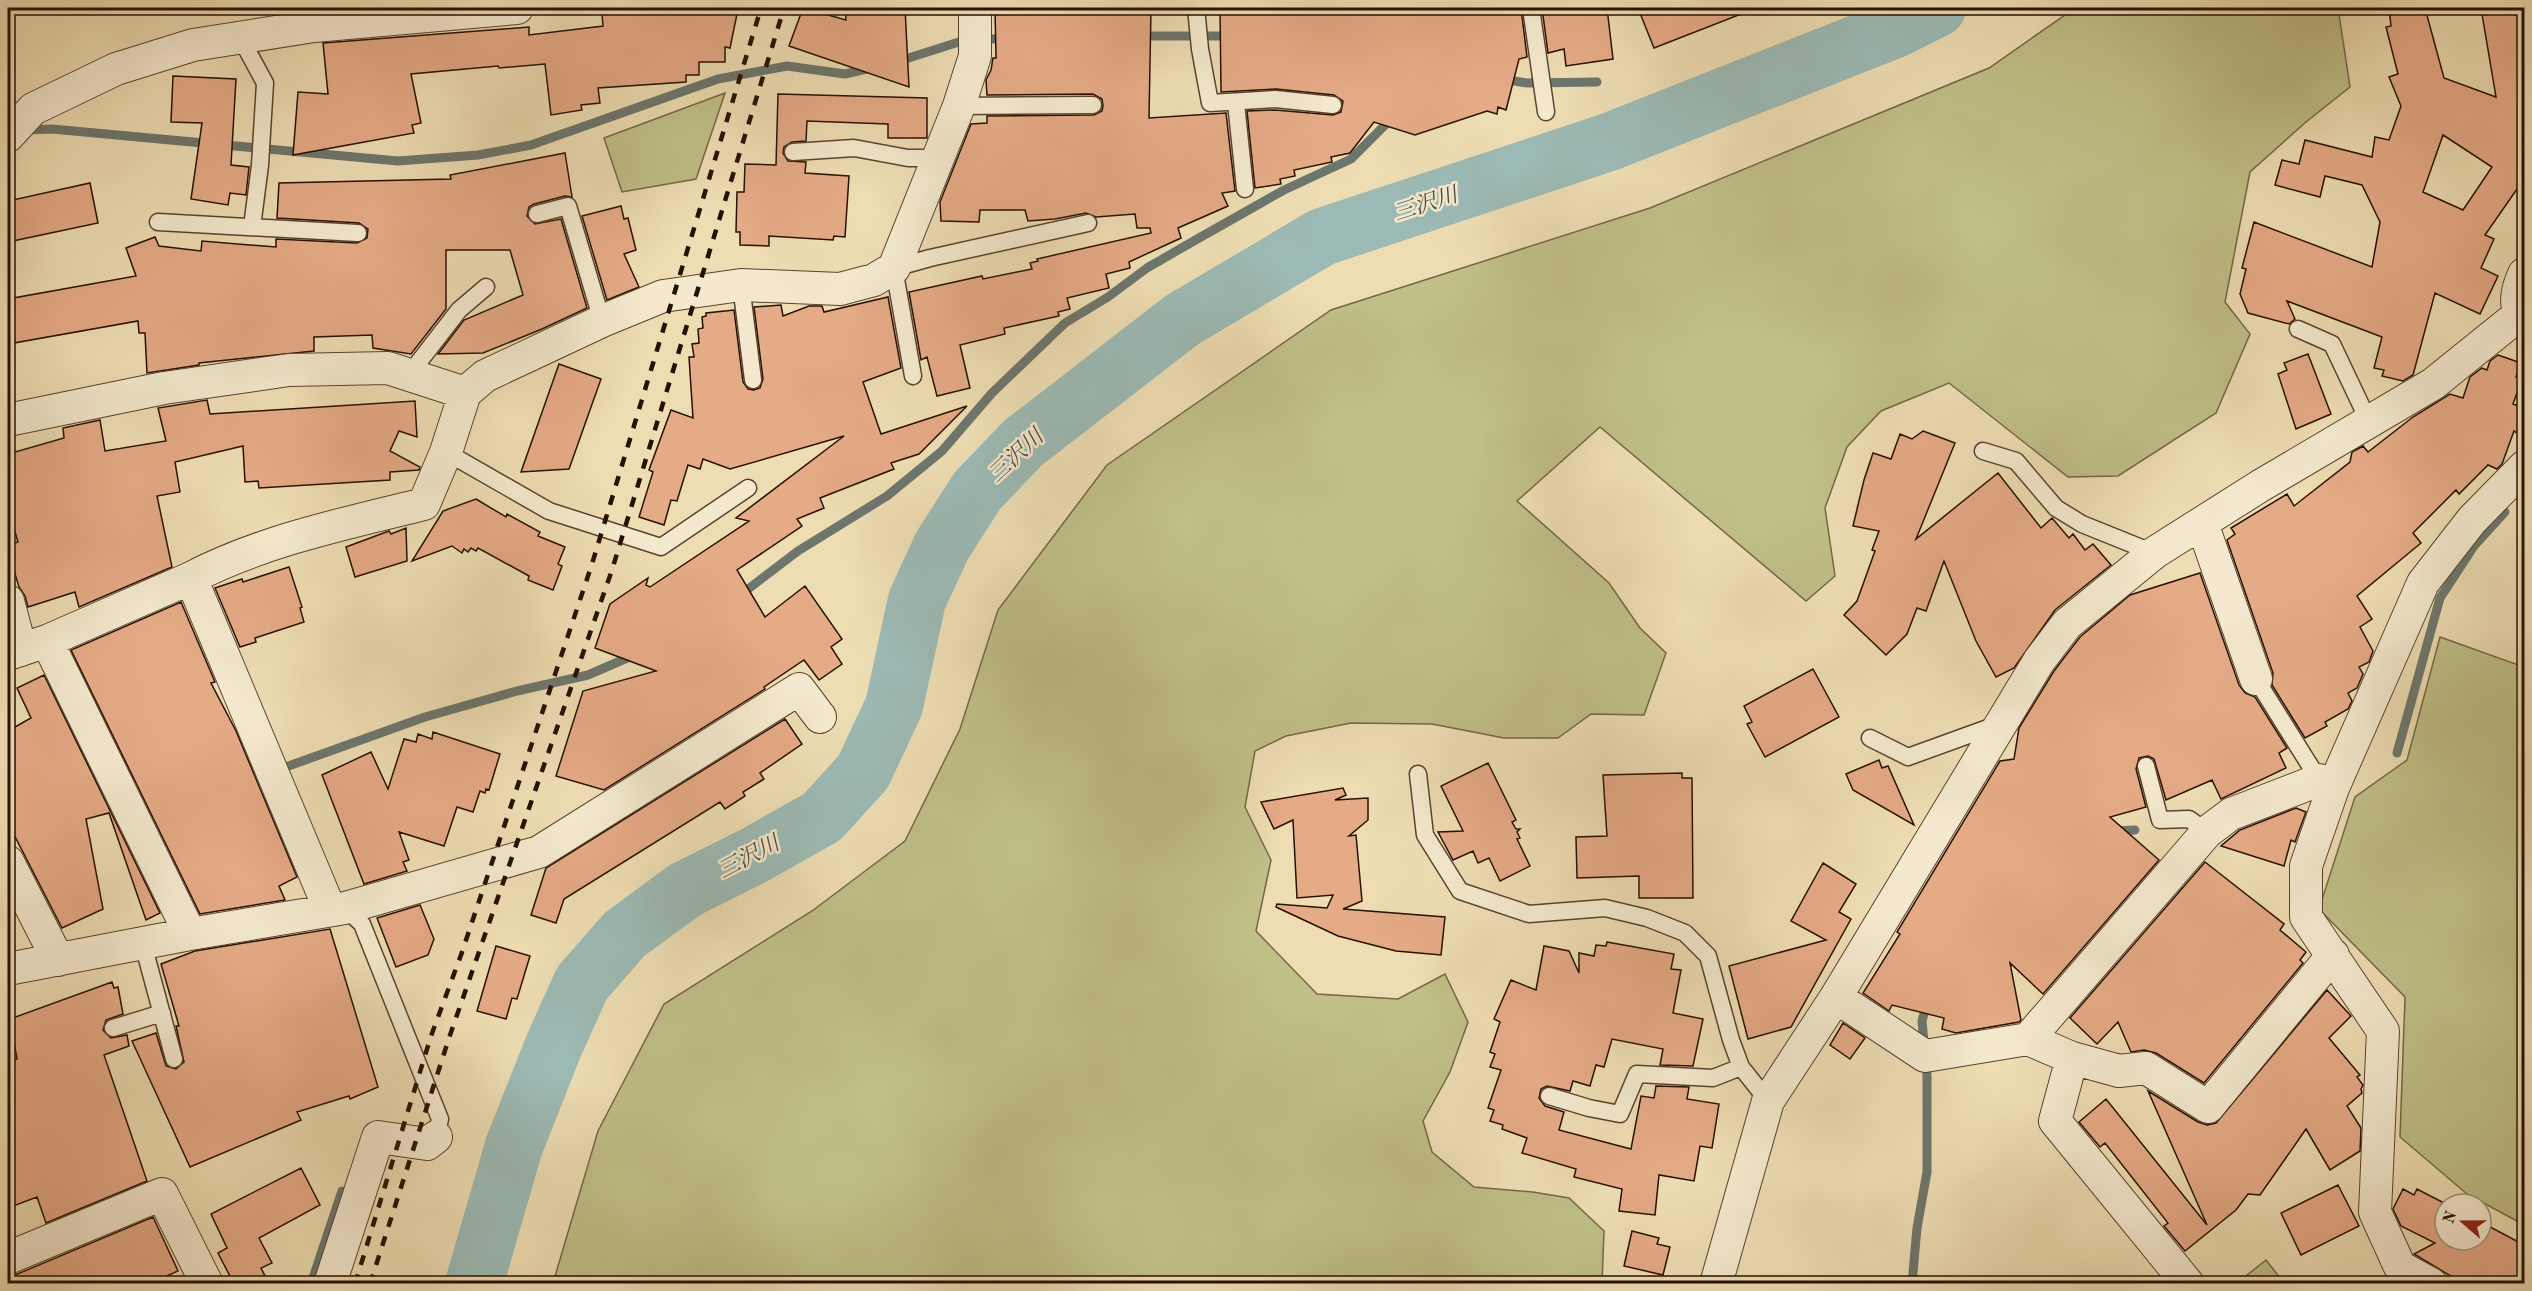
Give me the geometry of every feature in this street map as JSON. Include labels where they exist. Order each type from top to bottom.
[{"type":"street","points":[[16,128],[33,110],[116,69],[193,45],[314,26],[517,8]]},
{"type":"street","points":[[25,648],[191,578],[213,566],[323,528],[424,504],[446,452],[465,393],[485,376],[602,321],[663,296],[741,285],[840,289],[874,280],[894,268],[958,106],[975,31]]},
{"type":"street","points":[[1716,1284],[1768,1101],[1836,997],[2039,661],[2067,624],[2154,553],[2260,486],[2433,384],[2522,317],[2517,291],[2524,274]]},
{"type":"street","points":[[8,420],[164,388],[289,370],[388,368],[465,393]]},
{"type":"street","points":[[2431,1284],[2400,1268],[2375,1212],[2383,1031],[2306,917],[2306,866],[2326,784],[2423,583],[2472,520],[2521,478]]},
{"type":"street","points":[[2202,523],[2256,679]]},
{"type":"street","points":[[191,578],[338,909]]},
{"type":"street","points":[[8,601],[25,648],[190,934]]},
{"type":"street","points":[[8,969],[190,934],[338,909],[539,852],[799,689],[820,717]]},
{"type":"street","points":[[2028,1039],[2207,832],[2231,814],[2326,784]]},
{"type":"street","points":[[8,862],[58,960]]},
{"type":"street","points":[[1836,997],[1925,1056],[2028,1039],[2072,1058],[2119,1071],[2146,1068],[2208,1107],[2333,956]]},
{"type":"street","points":[[2072,1058],[2055,1121],[2188,1284]]},
{"type":"street","points":[[330,1284],[378,1137],[428,1144],[436,1137]]},
{"type":"street","points":[[8,1258],[162,1194],[207,1284]]},
{"type":"lane","points":[[1531,8],[1546,112]]},
{"type":"lane","points":[[1196,14],[1210,103],[1275,99],[1333,105]]},
{"type":"lane","points":[[240,37],[265,83],[260,165],[252,227]]},
{"type":"lane","points":[[1236,102],[1245,189]]},
{"type":"lane","points":[[958,106],[1093,105]]},
{"type":"lane","points":[[793,152],[854,148],[909,158],[937,158]]},
{"type":"lane","points":[[537,214],[568,206],[602,321]]},
{"type":"lane","points":[[158,222],[358,234]]},
{"type":"lane","points":[[913,376],[894,268],[1088,223]]},
{"type":"lane","points":[[741,285],[753,380]]},
{"type":"lane","points":[[408,376],[459,309],[486,287]]},
{"type":"lane","points":[[2298,329],[2332,344],[2369,422]]},
{"type":"lane","points":[[1983,451],[2016,461],[2056,508],[2073,518],[2154,553]]},
{"type":"lane","points":[[446,452],[549,511],[661,547],[748,488]]},
{"type":"lane","points":[[2256,679],[2326,784]]},
{"type":"lane","points":[[1870,738],[1908,757],[2002,723]]},
{"type":"lane","points":[[2146,766],[2160,820],[2189,819],[2207,832]]},
{"type":"lane","points":[[1418,774],[1425,835],[1460,891],[1529,914],[1605,908],[1647,918],[1685,933],[1708,956],[1731,1040],[1741,1067],[1768,1101]]},
{"type":"lane","points":[[338,909],[362,924],[440,1119],[436,1137]]},
{"type":"lane","points":[[143,944],[174,1059]]},
{"type":"lane","points":[[113,1028],[162,1013]]},
{"type":"lane","points":[[1549,1096],[1589,1108],[1620,1114],[1637,1074],[1713,1078],[1741,1067]]},
{"type":"shaded area","points":[[2075,8],[2338,8],[2350,87],[2306,122],[2250,172],[2225,302],[2250,334],[2216,413],[2118,476],[2068,477],[1949,383],[1881,411],[1847,447],[1825,508],[1835,576],[1806,601],[1600,427],[1517,501],[1609,583],[1640,628],[1666,653],[1644,715],[1591,714],[1558,738],[1504,738],[1432,724],[1351,723],[1286,736],[1255,751],[1245,807],[1271,860],[1256,931],[1317,994],[1398,999],[1445,974],[1468,1022],[1450,1072],[1423,1121],[1432,1152],[1474,1187],[1533,1192],[1569,1198],[1604,1231],[1602,1283],[553,1283],[598,1131],[664,1004],[812,911],[905,841],[960,729],[998,610],[1107,465],[1331,310],[1650,208],[1989,68]]},
{"type":"shaded area","points":[[725,93],[696,179],[622,192],[604,138]]},
{"type":"shaded area","points":[[2440,637],[2524,667],[2524,1225],[2493,1208],[2493,1192],[2465,1192],[2400,1137],[2405,997],[2319,909],[2355,797],[2407,760]]},
{"type":"shaded area","points":[[2266,1260],[2284,1283],[2237,1283]]},
{"type":"building","points":[[803,8],[846,20],[845,8],[905,8],[909,87],[789,46]]},
{"type":"building","points":[[995,8],[1151,8],[1149,118],[1226,113],[1235,191],[1222,193],[1228,206],[1178,228],[1181,238],[1129,262],[1130,268],[1106,274],[1109,288],[1067,298],[1070,309],[1058,312],[1059,316],[1004,328],[1005,334],[960,345],[970,388],[937,396],[927,357],[921,360],[909,292],[982,276],[983,279],[1032,269],[1030,263],[1038,261],[1037,259],[1151,233],[1150,228],[1137,228],[1135,214],[1096,217],[1086,213],[1028,221],[1025,210],[980,210],[979,222],[941,221],[940,202],[971,124],[987,123],[987,116],[1094,115],[1102,111],[1102,99],[1093,94],[987,95],[986,80],[993,58],[996,58]]},
{"type":"building","points":[[1220,8],[1521,8],[1527,57],[1519,59],[1506,110],[1498,107],[1497,114],[1487,111],[1415,135],[1374,122],[1350,153],[1331,157],[1332,162],[1294,170],[1295,176],[1280,179],[1281,184],[1255,188],[1247,111],[1275,110],[1333,115],[1341,112],[1343,101],[1334,95],[1276,89],[1221,92]]},
{"type":"building","points":[[1542,8],[1607,8],[1613,59],[1566,66],[1564,49],[1548,53]]},
{"type":"building","points":[[1638,8],[1754,8],[1754,9],[1654,48]]},
{"type":"building","points":[[2389,8],[2425,8],[2444,78],[2496,97],[2481,8],[2517,8],[2524,53],[2524,179],[2485,235],[2494,239],[2481,268],[2498,276],[2480,314],[2435,293],[2413,375],[2403,381],[2382,376],[2384,370],[2374,368],[2382,337],[2287,301],[2295,319],[2289,324],[2248,313],[2240,294],[2246,269],[2242,268],[2254,222],[2372,267],[2380,222],[2362,185],[2325,176],[2320,197],[2275,185],[2282,160],[2299,164],[2305,140],[2372,157],[2375,137],[2389,140],[2401,106],[2389,77],[2398,74],[2386,27],[2391,26]],"holes":[[[2443,135],[2492,167],[2463,210],[2423,192]]]},
{"type":"building","points":[[738,9],[730,48],[725,47],[725,62],[699,62],[699,75],[686,75],[686,82],[598,88],[600,103],[581,105],[582,110],[551,115],[545,64],[411,74],[421,123],[412,125],[414,133],[293,155],[298,92],[328,94],[323,43],[529,27],[529,35],[603,26],[602,14],[652,10]]},
{"type":"building","points":[[173,76],[236,79],[231,165],[249,167],[246,195],[230,193],[228,205],[191,199],[202,123],[171,122]]},
{"type":"building","points":[[778,94],[927,98],[927,138],[888,138],[888,124],[807,121],[806,141],[792,142],[784,147],[783,153],[788,161],[806,162],[805,173],[849,176],[845,237],[834,236],[833,240],[769,236],[769,246],[740,245],[740,232],[736,232],[737,192],[744,192],[745,164],[776,165]]},
{"type":"building","points":[[565,153],[572,197],[565,196],[534,204],[529,207],[527,216],[535,224],[561,219],[587,308],[483,353],[438,354],[464,320],[523,295],[510,250],[446,250],[446,309],[411,354],[373,348],[372,335],[314,337],[314,351],[199,363],[199,365],[147,373],[145,333],[139,333],[138,321],[8,344],[8,299],[136,276],[126,248],[155,237],[159,246],[201,251],[202,241],[276,247],[276,239],[357,243],[367,238],[368,229],[359,223],[277,218],[279,183],[451,179],[450,175]]},
{"type":"building","points":[[90,183],[98,223],[8,242],[8,201]]},
{"type":"building","points":[[621,206],[624,219],[628,218],[636,250],[624,254],[639,287],[607,300],[582,216]]},
{"type":"building","points":[[888,297],[901,368],[863,382],[881,434],[967,406],[919,454],[891,463],[894,469],[820,498],[824,508],[797,519],[802,526],[737,570],[765,617],[805,586],[842,639],[831,647],[842,664],[819,680],[804,660],[764,687],[765,689],[604,790],[556,776],[583,691],[656,671],[595,648],[610,604],[648,578],[646,585],[650,587],[749,521],[736,518],[844,436],[730,469],[703,459],[700,469],[688,465],[677,501],[671,500],[664,525],[639,517],[653,472],[649,470],[671,410],[693,418],[689,357],[694,357],[692,344],[699,343],[698,329],[703,328],[702,317],[706,316],[706,313],[734,310],[743,382],[748,389],[754,390],[760,388],[763,379],[754,307],[781,305],[783,316],[809,306],[822,306],[824,312]]},
{"type":"building","points":[[2308,354],[2331,414],[2296,429],[2278,374],[2287,370],[2284,363]]},
{"type":"building","points":[[2498,355],[2521,363],[2516,377],[2522,379],[2513,404],[2524,408],[2517,433],[2514,431],[2502,464],[2497,469],[2488,465],[2459,494],[2456,490],[2413,533],[2421,543],[2357,596],[2372,619],[2360,627],[2373,651],[2369,662],[2359,667],[2363,674],[2357,688],[2348,693],[2352,701],[2348,709],[2325,722],[2327,726],[2305,738],[2272,685],[2273,673],[2227,540],[2235,534],[2231,528],[2287,494],[2294,506],[2350,462],[2352,452],[2363,446],[2368,452],[2413,417],[2450,394],[2463,398],[2470,377],[2482,368],[2487,370],[2490,361]]},
{"type":"building","points":[[559,364],[601,379],[569,469],[521,472]]},
{"type":"building","points":[[207,400],[210,414],[415,401],[417,437],[399,431],[390,451],[420,467],[419,470],[390,472],[390,480],[259,488],[258,481],[245,482],[243,446],[175,462],[180,492],[157,496],[172,567],[79,607],[75,592],[28,607],[8,551],[8,545],[18,542],[8,508],[8,454],[64,438],[63,428],[100,420],[105,451],[166,441],[158,408]]},
{"type":"building","points":[[1923,431],[1955,443],[1916,539],[1998,473],[2041,528],[2052,518],[2069,538],[2073,534],[2085,550],[2093,544],[2111,565],[2055,610],[2014,668],[1996,677],[1976,641],[1944,561],[1926,611],[1917,608],[1907,634],[1886,655],[1844,615],[1857,601],[1875,551],[1872,550],[1879,531],[1853,526],[1873,453],[1891,459],[1900,434],[1912,439]]},
{"type":"building","points":[[476,499],[506,517],[507,514],[540,532],[538,536],[565,547],[558,564],[562,566],[553,590],[528,580],[529,576],[478,548],[476,551],[471,548],[468,552],[464,549],[462,553],[452,546],[412,561],[443,511]]},
{"type":"building","points":[[406,528],[407,561],[355,577],[346,547],[389,531],[391,534]]},
{"type":"building","points":[[289,567],[302,607],[300,608],[304,622],[255,638],[256,642],[240,647],[215,588],[242,579],[243,582]]},
{"type":"building","points":[[2200,573],[2239,685],[2245,693],[2255,697],[2287,748],[2279,753],[2286,768],[2221,799],[2212,780],[2166,800],[2154,759],[2148,756],[2139,758],[2136,769],[2146,807],[2110,817],[2159,860],[2043,994],[2010,963],[2021,1020],[2019,1022],[1956,1033],[1942,1029],[1944,1018],[1892,1005],[1889,1011],[1863,993],[1900,934],[1897,932],[2000,761],[2014,759],[2019,728],[2054,671],[2080,637],[2130,595]]},
{"type":"building","points":[[181,602],[215,682],[211,683],[236,731],[297,877],[279,886],[285,900],[200,914],[71,650]]},
{"type":"building","points":[[1813,669],[1839,717],[1765,757],[1747,724],[1752,722],[1744,706]]},
{"type":"building","points":[[44,675],[160,913],[146,920],[109,813],[86,819],[103,909],[62,928],[8,823],[8,731],[31,718],[17,688]]},
{"type":"building","points":[[785,719],[802,744],[760,773],[764,779],[743,792],[745,796],[725,809],[720,802],[564,899],[556,923],[531,915],[546,868]]},
{"type":"building","points":[[433,732],[500,754],[489,790],[486,789],[485,793],[480,791],[473,812],[457,807],[444,846],[399,832],[409,860],[403,862],[407,871],[364,884],[322,775],[371,752],[388,789],[404,739],[416,742],[418,734],[432,739]]},
{"type":"building","points":[[1879,760],[1882,768],[1888,766],[1914,825],[1853,790],[1846,774]]},
{"type":"building","points":[[1488,763],[1516,820],[1512,822],[1516,829],[1520,829],[1517,832],[1520,838],[1517,839],[1530,866],[1500,881],[1489,858],[1478,863],[1473,851],[1453,860],[1438,832],[1463,831],[1441,786]]},
{"type":"building","points":[[1682,773],[1682,778],[1692,778],[1693,898],[1639,898],[1639,876],[1577,878],[1576,837],[1607,836],[1603,775]]},
{"type":"building","points":[[1343,788],[1346,795],[1335,800],[1368,798],[1368,820],[1349,836],[1356,835],[1362,901],[1343,909],[1445,917],[1441,955],[1396,951],[1338,936],[1276,907],[1277,904],[1327,908],[1333,895],[1297,898],[1293,820],[1274,829],[1261,802]]},
{"type":"building","points":[[2296,808],[2306,812],[2295,842],[2291,840],[2284,866],[2221,846],[2240,830]]},
{"type":"building","points":[[2205,862],[2284,924],[2280,930],[2306,952],[2300,960],[2303,963],[2204,1083],[2156,1053],[2144,1050],[2131,1052],[2118,1022],[2097,1044],[2070,1018]]},
{"type":"building","points":[[1823,863],[1856,884],[1839,912],[1851,919],[1791,1027],[1748,1039],[1729,966],[1826,940],[1791,921]]},
{"type":"building","points":[[420,905],[434,939],[428,955],[396,967],[377,918]]},
{"type":"building","points":[[330,929],[378,1087],[350,1099],[349,1096],[297,1112],[301,1120],[190,1167],[132,1041],[156,1033],[166,1066],[176,1069],[184,1062],[176,1026],[179,1026],[161,964],[195,951]]},
{"type":"building","points":[[1607,942],[1674,954],[1671,969],[1681,970],[1673,1013],[1703,1019],[1693,1066],[1660,1065],[1663,1049],[1612,1039],[1604,1067],[1596,1065],[1590,1086],[1573,1081],[1570,1091],[1547,1086],[1541,1089],[1539,1098],[1545,1106],[1564,1112],[1559,1130],[1631,1149],[1641,1096],[1654,1098],[1656,1086],[1689,1087],[1687,1099],[1719,1104],[1712,1148],[1700,1146],[1694,1181],[1659,1175],[1655,1215],[1619,1211],[1622,1189],[1574,1177],[1576,1169],[1522,1153],[1527,1138],[1502,1129],[1503,1125],[1490,1121],[1494,1110],[1488,1108],[1501,1070],[1490,1067],[1495,1054],[1490,1052],[1500,1022],[1494,1019],[1511,980],[1536,990],[1544,946],[1569,951],[1579,973],[1579,953],[1594,956],[1596,945],[1606,946]]},
{"type":"building","points":[[496,946],[530,956],[517,999],[512,998],[506,1019],[477,1011]]},
{"type":"building","points":[[112,982],[114,988],[118,987],[123,1014],[106,1020],[103,1030],[111,1038],[127,1035],[129,1046],[104,1055],[147,1181],[46,1223],[37,1197],[8,1208],[8,1077],[14,1075],[10,1060],[17,1059],[10,1019]]},
{"type":"building","points":[[2327,990],[2351,1016],[2329,1038],[2360,1075],[2357,1077],[2363,1085],[2362,1093],[2347,1106],[2361,1128],[2360,1151],[2330,1170],[2306,1129],[2260,1195],[2248,1194],[2236,1210],[2185,1251],[2164,1226],[2168,1223],[2105,1143],[2100,1147],[2079,1122],[2106,1099],[2207,1225],[2148,1091],[2198,1122],[2207,1125],[2216,1123]]},
{"type":"building","points":[[1843,1023],[1865,1038],[1850,1059],[1830,1045]]},
{"type":"building","points":[[301,1168],[320,1205],[259,1238],[272,1263],[261,1268],[269,1284],[234,1284],[218,1253],[227,1248],[211,1214]]},
{"type":"building","points":[[2338,1185],[2359,1226],[2301,1255],[2281,1213]]},
{"type":"building","points":[[2403,1189],[2414,1195],[2417,1189],[2433,1197],[2433,1242],[2401,1226],[2393,1209]]},
{"type":"building","points":[[153,1217],[178,1271],[149,1284],[8,1284],[8,1276]]},
{"type":"building","points":[[2493,1228],[2524,1245],[2524,1267],[2515,1284],[2464,1284],[2414,1254],[2433,1244],[2433,1252],[2493,1252]]},
{"type":"building","points":[[1632,1231],[1659,1238],[1657,1244],[1670,1247],[1663,1275],[1624,1266]]},
{"type":"waterway","name":"三沢川","points":[[474,1284],[514,1146],[554,1045],[582,983],[625,934],[685,890],[753,856],[822,817],[863,772],[894,706],[917,600],[942,546],[977,491],[1023,443],[1182,320],[1322,237],[1609,142],[1895,29],[1937,8]]},
{"type":"waterway","points":[[1138,36],[1233,36]]},
{"type":"waterway","points":[[896,62],[962,41],[1008,38]]},
{"type":"waterway","points":[[25,130],[52,129],[398,161],[478,155],[531,145],[718,79],[787,66],[845,74],[871,68]]},
{"type":"waterway","points":[[1502,79],[1527,83],[1597,82]]},
{"type":"waterway","points":[[739,596],[798,551],[887,496],[942,451],[992,393],[1065,323],[1108,297],[1147,268],[1192,242],[1284,190],[1351,159],[1393,117]]},
{"type":"waterway","points":[[2397,753],[2440,598],[2474,546],[2505,512]]},
{"type":"waterway","points":[[283,768],[425,717],[517,691],[588,675],[634,655]]},
{"type":"waterway","points":[[2114,831],[2135,830]]},
{"type":"waterway","points":[[1912,1284],[1917,1228],[1927,1172],[1927,1075],[1922,1021],[1927,1003]]},
{"type":"waterway","points":[[311,1284],[342,1191]]},
{"type":"railway","points":[[355,1284],[431,1036],[461,955],[592,564],[761,8]]},
{"type":"railway","points":[[370,1284],[449,1038],[612,570],[784,8]]}]
